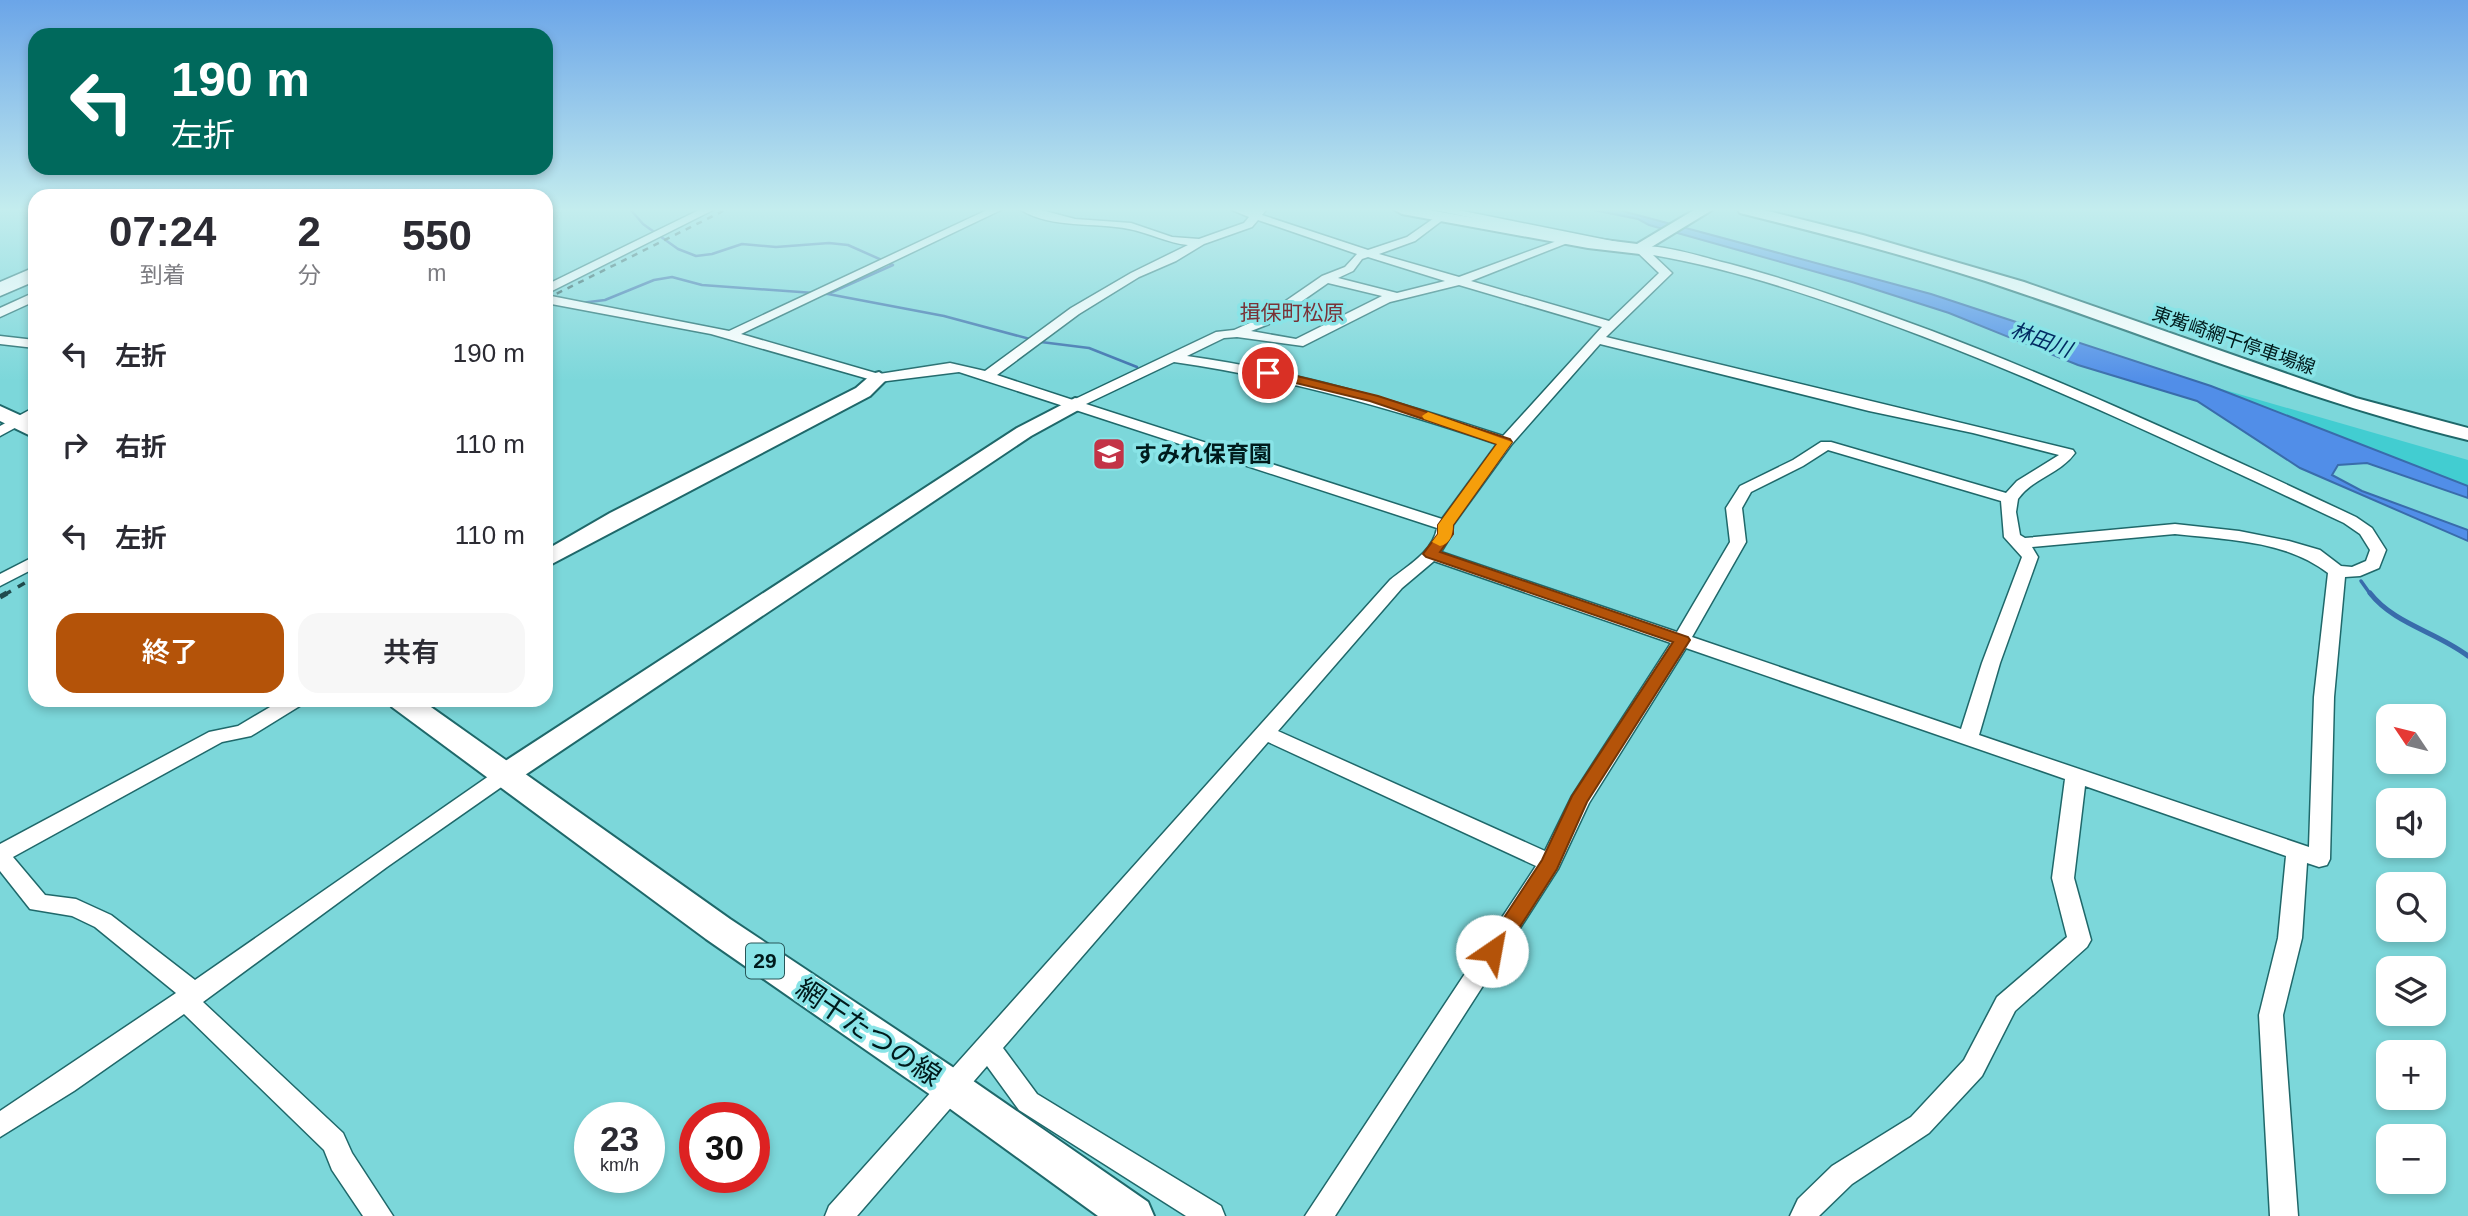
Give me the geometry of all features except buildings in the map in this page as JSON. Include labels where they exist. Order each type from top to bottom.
[{"type":"highway","points":[[0,282],[28,268]]},
{"type":"highway","points":[[11,300],[28,281]]},
{"type":"highway","points":[[11,300],[28,290]]},
{"type":"main road","name":"東觜崎網干停車場線","points":[[1953,267],[2018,286],[2349,402],[2468,434]]},
{"type":"main road","points":[[11,300],[28,285]]},
{"type":"main road","points":[[553,556],[618,518],[863,392],[879,377]]},
{"type":"main road","points":[[506,774],[1024,432],[1075,404]]},
{"type":"main road","name":"網干たつの線","points":[[412,707],[718,929],[952,1088],[1131,1215]]},
{"type":"street","points":[[553,286],[592,267]]},
{"type":"street","points":[[730,335],[875,267]]},
{"type":"street","points":[[989,375],[1075,311],[1135,275],[1154,267]]},
{"type":"street","points":[[1075,404],[1221,335],[1237,333],[1265,321],[1326,279],[1351,267]]},
{"type":"street","points":[[1413,267],[1612,326]]},
{"type":"street","points":[[1237,333],[1298,343],[1395,296],[1460,281],[1498,267]]},
{"type":"street","points":[[839,1216],[1396,584],[1431,554],[1446,534],[1445,525],[1506,442],[1597,339],[1666,273],[1658,267]]},
{"type":"street","points":[[1723,267],[1857,308],[2024,372],[2350,520],[2366,531],[2378,550],[2373,564],[2354,572],[2337,571],[2314,554],[2283,544],[2175,529],[2041,540],[2022,544]]},
{"type":"street","points":[[1326,279],[1395,296]]},
{"type":"street","points":[[553,300],[730,335],[879,377],[950,367],[989,375],[1445,525]]},
{"type":"street","points":[[1597,339],[1869,407],[1975,429],[2068,453],[2062,462],[2022,487],[2010,499],[2008,513],[2012,537],[2022,544],[2030,557],[1968,738]]},
{"type":"street","points":[[0,340],[28,343]]},
{"type":"street","points":[[1172,358],[1248,368],[1374,398],[1506,442]]},
{"type":"street","points":[[1319,1216],[1550,863],[1578,801],[1682,640],[1738,542],[1734,508],[1745,489],[1798,463],[1825,445],[2010,499]]},
{"type":"street","points":[[1431,554],[2319,859],[2324,697],[2337,571]]},
{"type":"street","points":[[0,581],[28,565]]},
{"type":"street","points":[[195,994],[103,921],[76,908],[38,903],[0,855],[216,737],[244,731],[284,707]]},
{"type":"street","points":[[1265,733],[1550,863]]},
{"type":"street","points":[[0,1125],[79,1076],[408,838],[506,774]]},
{"type":"street","points":[[1804,1216],[1808,1208],[1842,1175],[1920,1125],[1973,1068],[2006,1004],[2079,940],[2063,878],[2076,775]]},
{"type":"street","points":[[2284,1216],[2271,1015],[2290,937],[2297,851]]},
{"type":"street","points":[[195,994],[190,1004],[334,1142],[342,1161],[379,1216]]},
{"type":"street","points":[[989,1048],[1028,1102],[1211,1216]]},
{"type":"shaded area","points":[[2211,386],[2468,460],[2468,486]]},
{"type":"water","name":"林田川","points":[[1798,267],[1830,267],[1931,294],[2211,386],[2468,486],[2468,498],[2367,463],[2338,465],[2332,475],[2362,491],[2468,530],[2468,541],[2300,468],[2197,401],[2078,365],[1949,313]]},
{"type":"waterway","points":[[830,293],[889,267]]},
{"type":"waterway","points":[[581,303],[605,300],[654,280],[672,277],[702,285],[828,294],[944,316],[1041,342],[1089,348],[1137,367]]},
{"type":"waterway","points":[[2361,581],[2371,595]]},
{"type":"waterway","points":[[2370,593],[2391,613],[2468,656]]},
{"type":"railway","points":[[553,296],[611,267]]},
{"type":"railway","points":[[4,595],[28,581]]},
{"type":"railway","points":[[0,597],[7,593]]},
{"type":"slow traffic","points":[[1428,416],[1506,442],[1445,525],[1446,534],[1440,542]]},
{"type":"place","name":"すみれ保育園","points":[[1109,454]]},
{"type":"district","name":"揖保町松原","points":[[1292,313]]},
{"type":"route","points":[[1268,373],[1374,398],[1506,442],[1445,525],[1446,534],[1431,554],[1682,640],[1578,801],[1550,863],[1492,951]]}]
